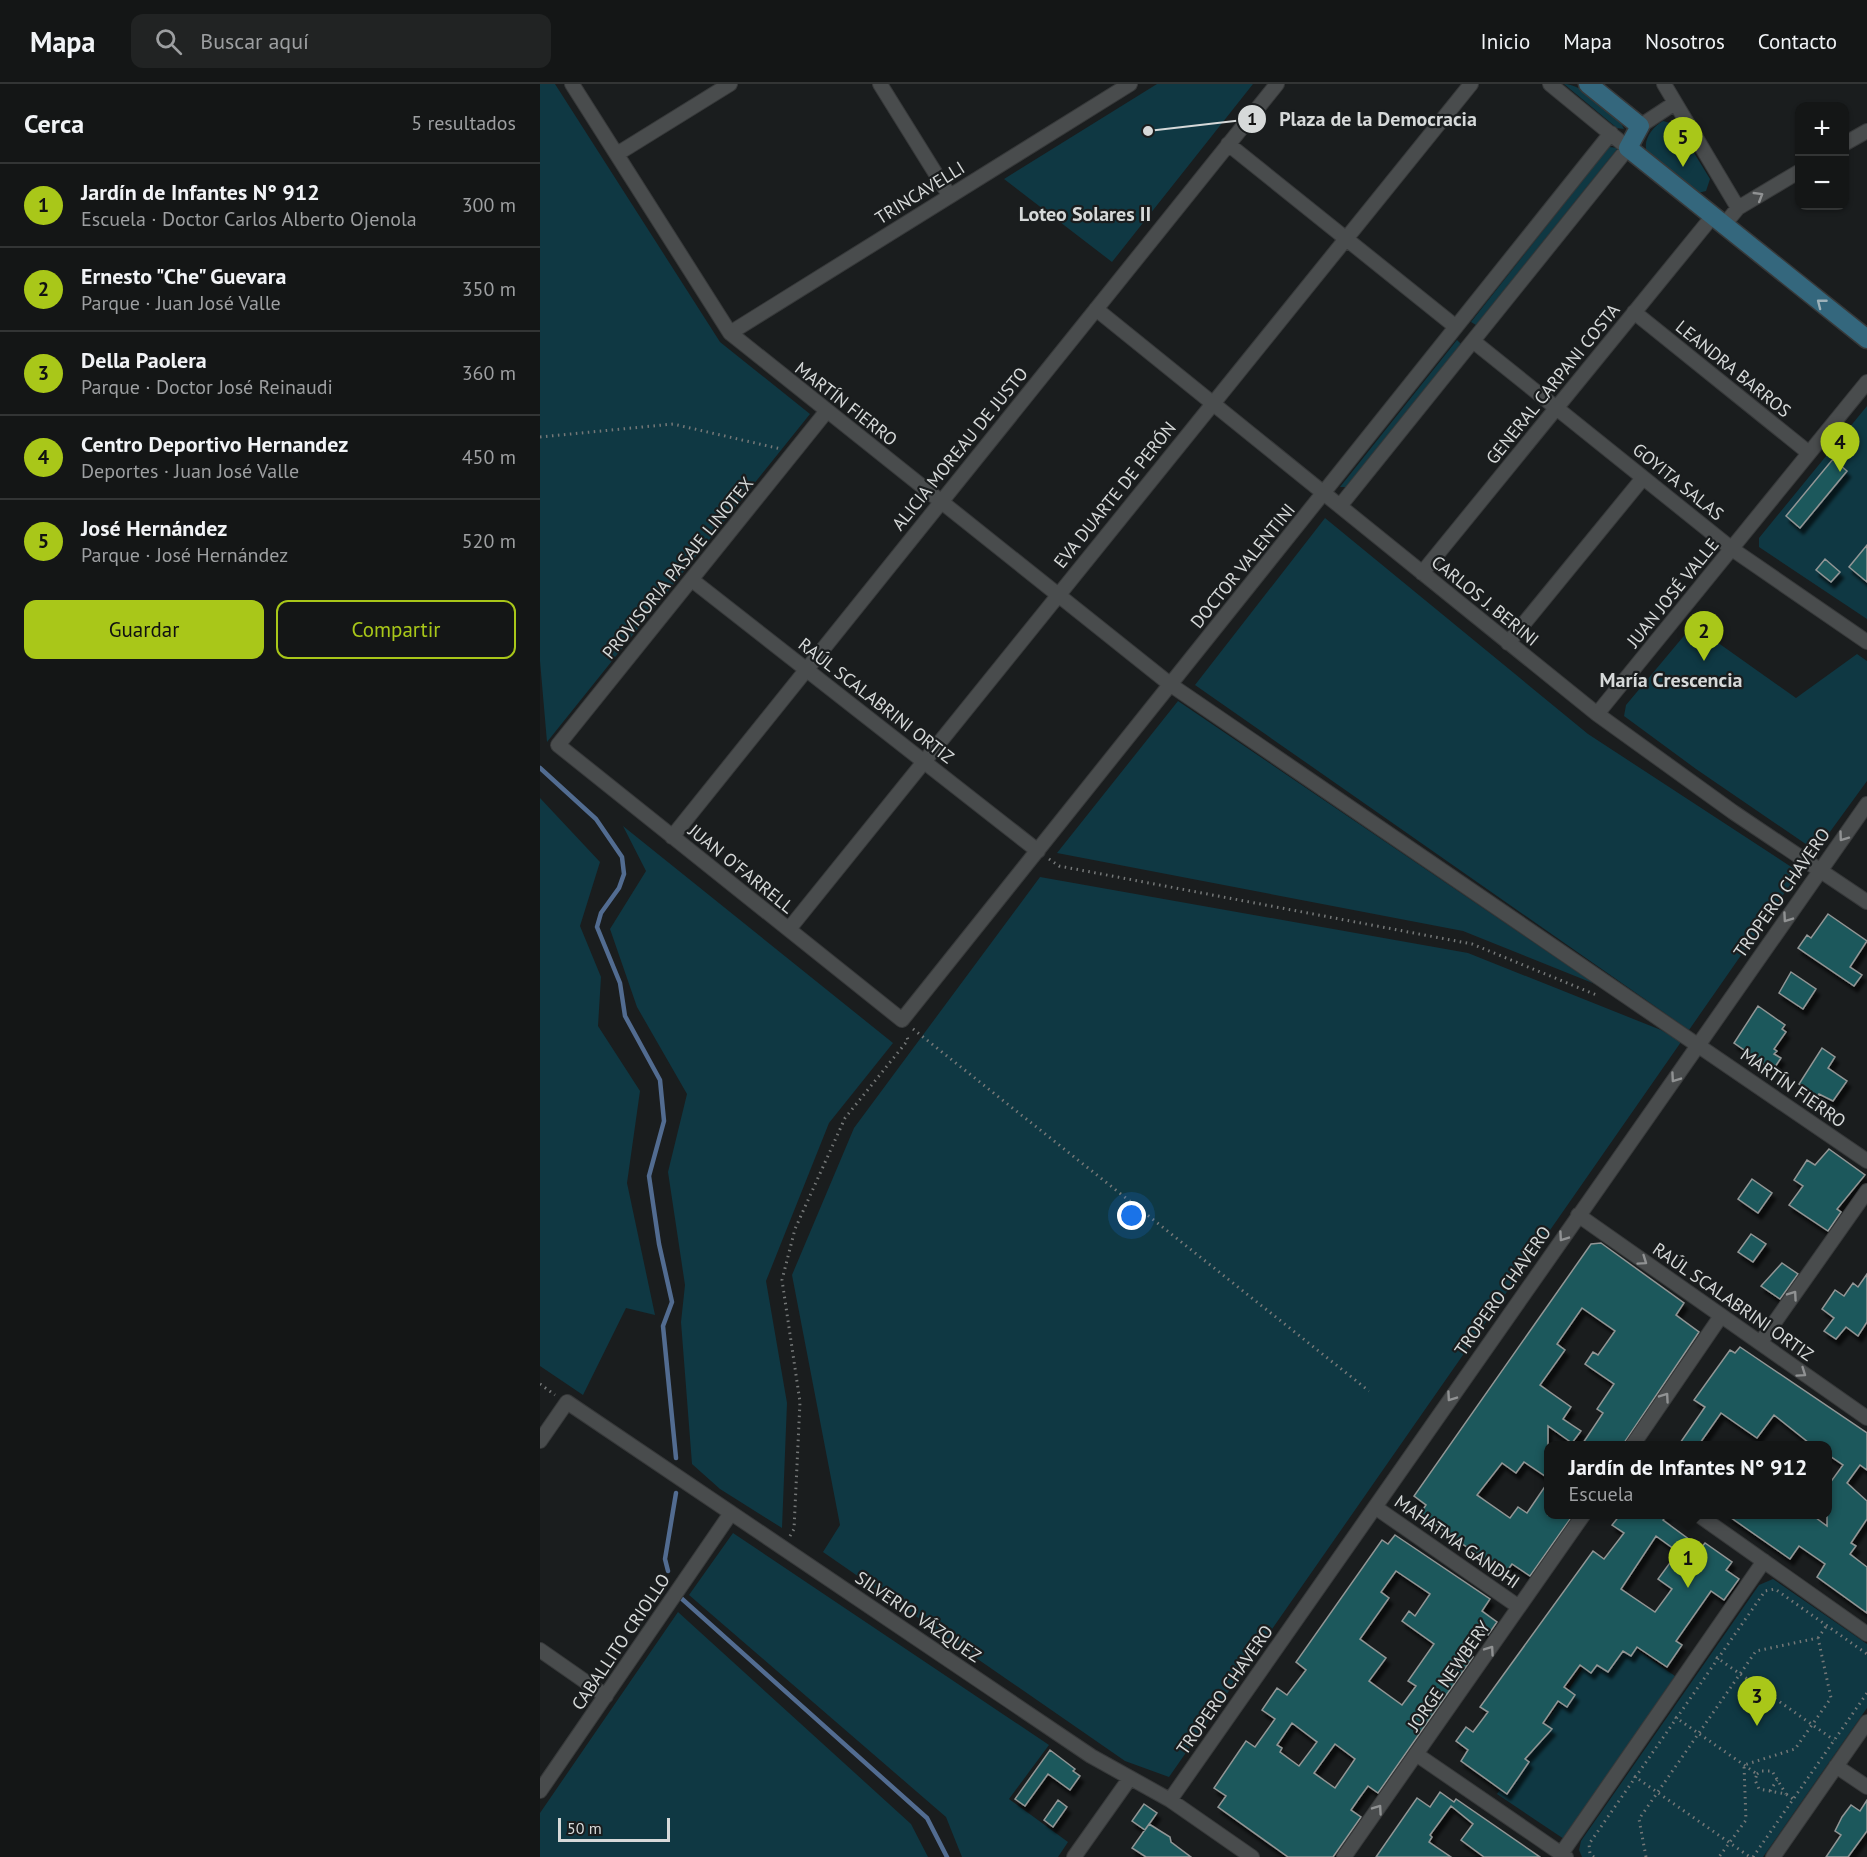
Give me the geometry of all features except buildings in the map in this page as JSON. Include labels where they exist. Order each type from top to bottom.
[{"type":"street","name":"MARTÍN FIERRO","points":[[572,84],[730,333],[826,412],[1059,594],[1171,685],[1867,1161]]},
{"type":"street","points":[[617,154],[730,84]]},
{"type":"street","points":[[879,84],[949,195]]},
{"type":"street","name":"TRINCAVELLI","points":[[730,333],[1130,84]]},
{"type":"street","name":"ALICIA MOREAU DE JUSTO","points":[[672,837],[1277,84]]},
{"type":"street","name":"EVA DUARTE DE PERÓN","points":[[789,929],[1471,84]]},
{"type":"street","points":[[1550,84],[1717,221],[1867,339]]},
{"type":"street","points":[[1588,84],[1640,126]]},
{"type":"street","points":[[1664,84],[1738,208]]},
{"type":"street","points":[[1340,506],[1628,148],[1640,126],[1675,103]]},
{"type":"street","points":[[1849,141],[1867,130]]},
{"type":"street","name":"DOCTOR VALENTINI","points":[[902,1020],[1611,133]]},
{"type":"street","points":[[1228,144],[1456,327]]},
{"type":"street","name":"GENERAL CARPANI COSTA","points":[[1422,573],[1635,312],[1717,221],[1795,174]]},
{"type":"street","name":"CARLOS J. BERINI","points":[[1096,309],[1597,714],[1867,902]]},
{"type":"street","name":"LEANDRA BARROS","points":[[1635,312],[1809,453]]},
{"type":"street","name":"GOYITA SALAS","points":[[1473,341],[1732,549],[1867,642]]},
{"type":"street","name":"JUAN JOSÉ VALLE","points":[[1597,714],[1867,382]]},
{"type":"street","name":"PROVISORIA PASAJE LINOTEX","points":[[558,746],[826,412]]},
{"type":"street","points":[[1508,643],[1643,478]]},
{"type":"street","name":"RAÚL SCALABRINI ORTIZ","points":[[692,580],[1038,851]]},
{"type":"street","name":"JUAN O'FARRELL","points":[[558,746],[902,1020]]},
{"type":"street","name":"TROPERO CHAVERO","points":[[1170,1800],[1867,804]]},
{"type":"street","points":[[1760,1343],[1867,1191]]},
{"type":"street","name":"RAÚL SCALABRINI ORTIZ","points":[[1578,1215],[1867,1418]]},
{"type":"street","points":[[1635,1441],[1721,1316]]},
{"type":"street","points":[[540,1441],[567,1402]]},
{"type":"street","name":"SILVERIO VÁZQUEZ","points":[[567,1402],[1082,1750],[1170,1800],[1252,1857]]},
{"type":"street","name":"MAHATMA GANDHI","points":[[1375,1507],[1519,1607]]},
{"type":"street","name":"CABALLITO CRIOLLO","points":[[540,1791],[731,1513]]},
{"type":"street","name":"JORGE NEWBERY","points":[[1344,1857],[1581,1519]]},
{"type":"street","points":[[1703,1519],[1867,1634]]},
{"type":"street","points":[[1416,1754],[1563,1855],[1764,1561]]},
{"type":"street","points":[[540,1650],[606,1696]]},
{"type":"street","points":[[1773,1857],[1867,1722]]},
{"type":"street","points":[[1836,1766],[1867,1787]]},
{"type":"street","points":[[1074,1857],[1130,1778]]},
{"type":"path","points":[[540,437],[673,423],[794,452]]},
{"type":"path","points":[[1038,851],[1059,866],[1472,944],[1602,997]]},
{"type":"path","points":[[902,1020],[1369,1391]]},
{"type":"path","points":[[783,1547],[794,1529],[800,1402],[782,1280],[795,1229],[845,1118],[908,1041],[902,1020]]},
{"type":"path","points":[[540,1384],[567,1402]]},
{"type":"path","points":[[1594,1857],[1590,1854],[1589,1844],[1765,1591],[1774,1589],[1867,1654]]},
{"type":"path","points":[[1646,1857],[1639,1819],[1756,1651],[1818,1638],[1836,1612]]},
{"type":"path","points":[[1744,1765],[1795,1749],[1831,1698],[1818,1638]]},
{"type":"path","points":[[1703,1648],[1848,1750]]},
{"type":"path","points":[[1621,1767],[1752,1857],[1867,1693]]},
{"type":"path","points":[[1662,1708],[1757,1774]]},
{"type":"path","points":[[1719,1857],[1746,1820],[1744,1765]]},
{"type":"path","points":[[1757,1774],[1767,1770],[1772,1771],[1785,1794]]},
{"type":"path","points":[[1757,1774],[1756,1785],[1769,1791],[1785,1794],[1806,1809]]},
{"type":"path","points":[[1769,1791],[1777,1780]]},
{"type":"shaded area","points":[[540,84],[555,84],[720,342],[810,414],[547,742],[540,661]]},
{"type":"shaded area","points":[[1157,84],[1253,84],[1112,262],[1004,179]]},
{"type":"shaded area","points":[[1564,84],[1580,89],[1598,100],[1607,107],[1624,129],[1617,128]]},
{"type":"shaded area","points":[[1663,121],[1677,125],[1710,179],[1706,191],[1698,193],[1648,154],[1646,145],[1649,135]]},
{"type":"shaded area","points":[[1609,147],[1618,148],[1476,325],[1471,322]]},
{"type":"shaded area","points":[[1457,340],[1461,344],[1346,487],[1340,487]]},
{"type":"shaded area","points":[[1867,406],[1867,619],[1759,547],[1759,538]]},
{"type":"shaded area","points":[[1325,518],[1588,734],[1799,872],[1689,1030],[1195,685]]},
{"type":"shaded area","points":[[1693,625],[1796,698],[1857,654],[1867,661],[1867,781],[1816,851],[1696,769],[1624,716],[1626,705]]},
{"type":"shaded area","points":[[1178,701],[1595,984],[1463,931],[1057,853]]},
{"type":"shaded area","points":[[540,798],[600,862],[580,926],[601,977],[598,1026],[640,1091],[627,1183],[655,1315],[626,1308],[583,1395],[540,1366]]},
{"type":"shaded area","points":[[623,826],[893,1043],[829,1123],[766,1281],[787,1403],[782,1528],[720,1489],[692,1464],[681,1322],[685,1285],[668,1172],[687,1094],[637,1007],[610,929],[646,871]]},
{"type":"shaded area","points":[[1040,877],[1468,953],[1661,1030],[1681,1042],[1169,1777],[1125,1761],[823,1552],[840,1525],[792,1275],[854,1128]]},
{"type":"shaded area","points":[[733,1533],[1049,1745],[1009,1799],[1068,1842],[1058,1857],[962,1857],[946,1817],[689,1595]]},
{"type":"shaded area","points":[[1773,1579],[1867,1644],[1867,1708],[1763,1857],[1582,1857],[1579,1850],[1581,1841],[1759,1585]]},
{"type":"shaded area","points":[[678,1612],[911,1824],[928,1857],[540,1857],[540,1813]]},
{"type":"shaded area","points":[[1609,1630],[1675,1676],[1564,1839],[1497,1794]]},
{"type":"waterway","points":[[540,768],[596,819],[622,857],[624,874],[619,888],[601,913],[597,927],[620,983],[625,1016],[660,1080],[664,1121],[649,1176],[659,1244],[672,1302],[663,1326],[676,1458]]},
{"type":"waterway","points":[[668,1571],[665,1559],[676,1493]]},
{"type":"waterway","points":[[681,1598],[927,1818],[947,1857]]},
{"type":"place","name":"Plaza de la Democracia","points":[[1148,131]]},
{"type":"place","name":"José Hernández","points":[[1683,167]]},
{"type":"place","name":"Centro Deportivo Hernandez","points":[[1840,472]]},
{"type":"place","name":"Ernesto \"Che\" Guevara","points":[[1704,661]]},
{"type":"place","name":"Jardín de Infantes N° 912","points":[[1688,1588]]},
{"type":"place","name":"Della Paolera","points":[[1757,1726]]},
{"type":"district","name":"Loteo Solares II","points":[[1085,214]]},
{"type":"district","name":"María Crescencia","points":[[1671,680]]}]
